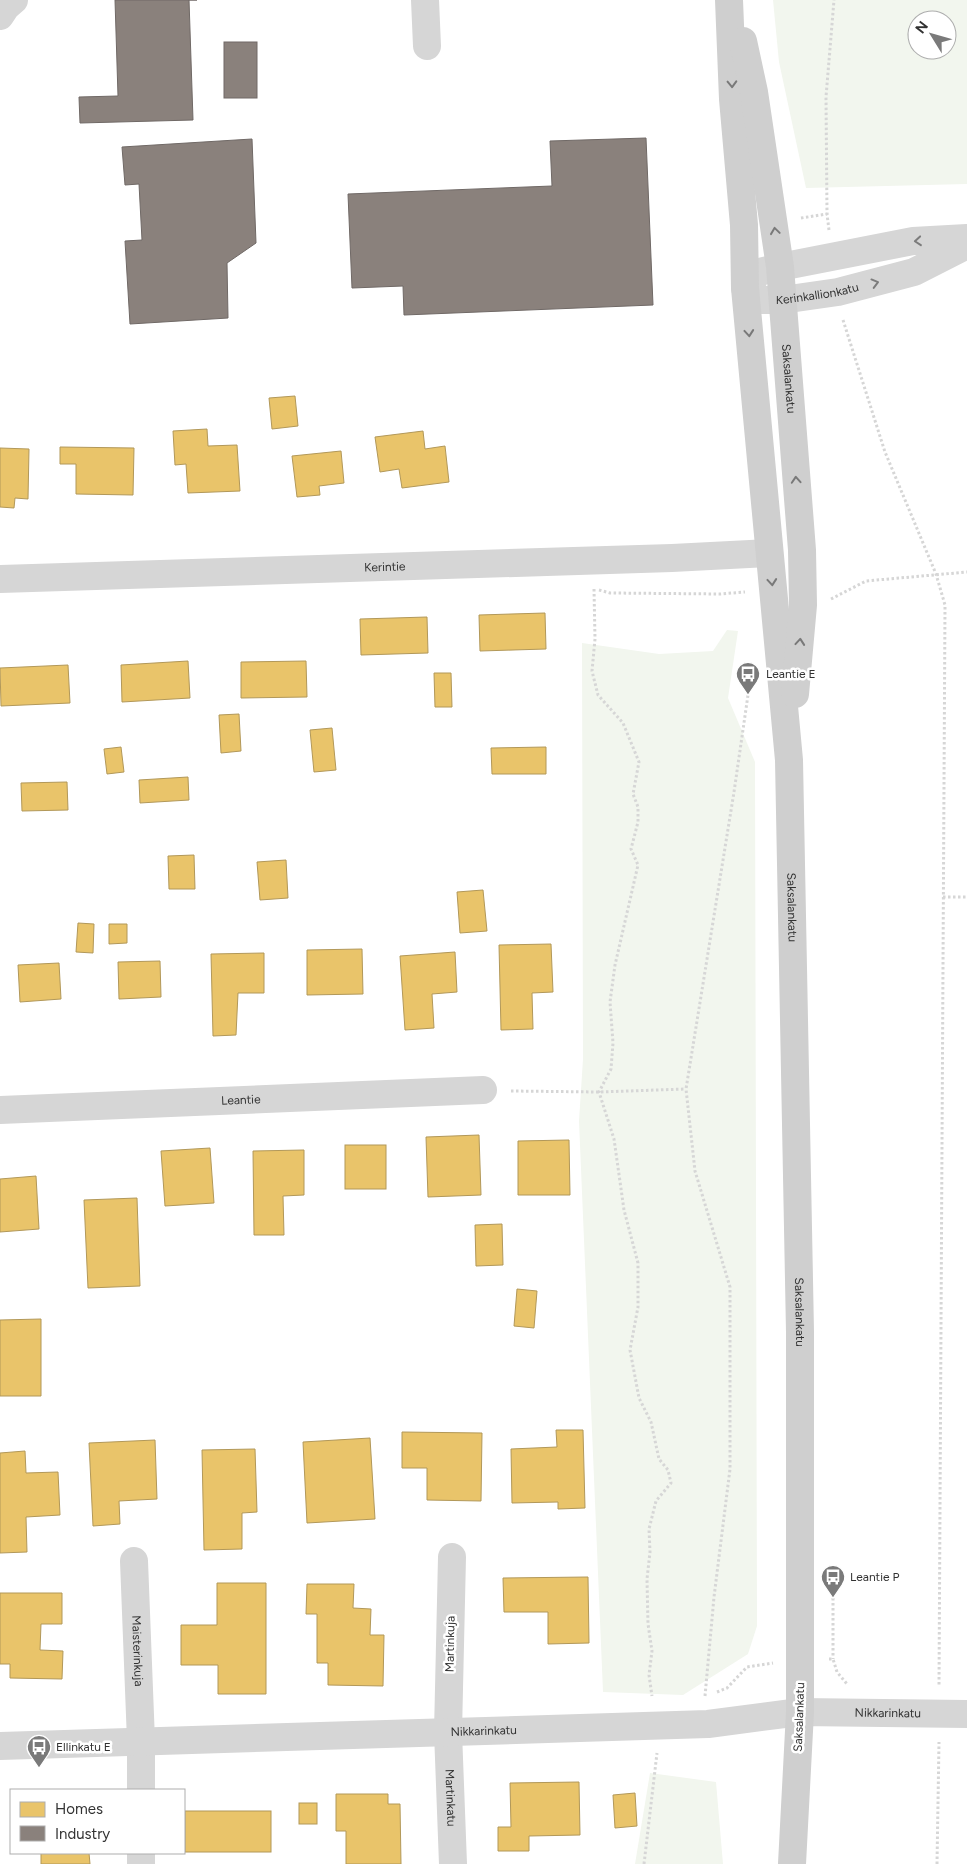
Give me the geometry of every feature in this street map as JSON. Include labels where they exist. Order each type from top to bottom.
[{"type":"main road","name":"Saksalankatu","points":[[729,0],[732,98],[744,225],[744,288],[789,760],[800,1332],[800,1712],[792,1864]]},
{"type":"main road","name":"Saksalankatu","points":[[734,0],[754,92],[780,267],[802,550],[803,605],[789,760]]},
{"type":"street","points":[[0,16],[14,0]]},
{"type":"street","points":[[425,0],[427,46]]},
{"type":"street","points":[[744,288],[759,272],[780,267],[913,241],[967,238]]},
{"type":"street","name":"Kerinkallionkatu","points":[[744,288],[762,300],[782,300],[838,292],[914,272],[967,245]]},
{"type":"street","name":"Kerintie","points":[[0,579],[769,553]]},
{"type":"street","name":"Leantie","points":[[0,1110],[483,1090]]},
{"type":"street","name":"Martinkuja","points":[[448,1732],[452,1557]]},
{"type":"street","name":"Maisterinkuja","points":[[134,1561],[141,1789]]},
{"type":"street","name":"Nikkarinkatu","points":[[0,1746],[708,1724],[800,1712],[967,1714]]},
{"type":"street","name":"Martinkatu","points":[[448,1732],[453,1864]]},
{"type":"path","points":[[803,605],[824,603],[866,581],[967,572]]},
{"type":"path","points":[[936,574],[945,605],[937,1864]]},
{"type":"path","points":[[594,589],[595,639],[592,670],[598,695],[623,722],[639,762],[633,794],[638,807],[638,822],[631,849],[638,865],[615,964],[610,1002],[613,1043],[611,1070],[599,1092],[614,1139],[624,1210],[638,1263],[638,1307],[630,1350],[639,1398],[651,1422],[659,1459],[668,1470],[671,1483],[656,1501],[649,1529],[650,1552],[647,1579],[648,1624],[652,1651],[649,1675],[652,1700]]},
{"type":"path","points":[[708,1665],[714,1597],[730,1470],[730,1288],[695,1171],[686,1089],[735,783],[748,695],[750,665]]},
{"type":"path","points":[[942,897],[967,897]]},
{"type":"path","points":[[483,1090],[599,1092],[686,1089]]},
{"type":"path","points":[[833,1598],[833,1659],[837,1672],[846,1684],[855,1684]]},
{"type":"path","points":[[800,1660],[833,1659]]},
{"type":"path","points":[[930,1684],[948,1684]]},
{"type":"path","points":[[644,1864],[658,1750]]},
{"type":"shaded area","points":[[773,0],[967,0],[967,184],[806,188],[779,62]]},
{"type":"shaded area","points":[[727,630],[738,631],[728,698],[755,762],[757,1626],[748,1654],[683,1695],[603,1692],[579,1121],[583,1059],[582,643],[659,654],[713,651]]},
{"type":"shaded area","points":[[650,1773],[716,1782],[723,1864],[635,1864]]},
{"type":"building: Homes","points":[[295,396],[298,426],[272,429],[269,398]]},
{"type":"building: Homes","points":[[207,429],[208,446],[237,445],[240,491],[188,493],[186,464],[175,465],[173,431]]},
{"type":"building: Homes","points":[[423,431],[425,449],[445,446],[449,482],[402,488],[399,469],[380,472],[375,437]]},
{"type":"building: Homes","points":[[60,447],[134,448],[133,495],[76,494],[76,464],[60,464]]},
{"type":"building: Homes","points":[[0,448],[29,449],[28,499],[15,498],[14,508],[0,507]]},
{"type":"building: Homes","points":[[341,451],[344,483],[319,486],[320,495],[297,497],[292,456]]},
{"type":"building: Homes","points":[[545,613],[546,649],[480,651],[479,615]]},
{"type":"building: Homes","points":[[427,617],[428,653],[361,655],[360,619]]},
{"type":"building: Homes","points":[[188,661],[190,698],[122,702],[121,665]]},
{"type":"building: Homes","points":[[306,661],[307,697],[241,698],[241,662]]},
{"type":"building: Homes","points":[[68,665],[70,703],[1,706],[0,668]]},
{"type":"building: Homes","points":[[434,673],[451,673],[452,707],[435,707]]},
{"type":"building: Homes","points":[[239,714],[241,751],[221,753],[219,715]]},
{"type":"building: Homes","points":[[332,728],[336,770],[314,772],[310,730]]},
{"type":"building: Homes","points":[[121,747],[124,772],[107,774],[104,749]]},
{"type":"building: Homes","points":[[546,747],[546,774],[492,774],[491,748]]},
{"type":"building: Homes","points":[[188,777],[189,800],[140,803],[139,780]]},
{"type":"building: Homes","points":[[67,782],[68,810],[22,811],[21,783]]},
{"type":"building: Homes","points":[[194,855],[195,889],[169,889],[168,856]]},
{"type":"building: Homes","points":[[286,860],[288,898],[260,900],[257,862]]},
{"type":"building: Homes","points":[[483,890],[487,931],[460,933],[457,892]]},
{"type":"building: Homes","points":[[78,923],[94,924],[93,953],[76,952]]},
{"type":"building: Homes","points":[[109,924],[127,924],[127,943],[109,944]]},
{"type":"building: Homes","points":[[551,944],[553,992],[532,993],[533,1029],[501,1030],[499,945]]},
{"type":"building: Homes","points":[[362,949],[363,994],[307,995],[307,950]]},
{"type":"building: Homes","points":[[455,952],[457,992],[432,994],[434,1028],[405,1030],[400,956]]},
{"type":"building: Homes","points":[[264,953],[264,993],[238,993],[236,1035],[213,1036],[211,954]]},
{"type":"building: Homes","points":[[160,961],[161,997],[119,999],[118,962]]},
{"type":"building: Homes","points":[[59,963],[61,999],[20,1002],[18,965]]},
{"type":"building: Homes","points":[[479,1135],[481,1195],[428,1197],[426,1137]]},
{"type":"building: Homes","points":[[569,1140],[570,1195],[518,1195],[518,1141]]},
{"type":"building: Homes","points":[[345,1145],[386,1145],[386,1189],[345,1189]]},
{"type":"building: Homes","points":[[210,1148],[214,1203],[165,1206],[161,1151]]},
{"type":"building: Homes","points":[[304,1150],[304,1195],[283,1196],[284,1235],[254,1235],[253,1151]]},
{"type":"building: Homes","points":[[36,1176],[39,1229],[0,1232],[0,1179]]},
{"type":"building: Homes","points":[[137,1198],[140,1286],[88,1288],[84,1200]]},
{"type":"building: Homes","points":[[502,1224],[503,1265],[476,1266],[475,1225]]},
{"type":"building: Homes","points":[[517,1289],[537,1291],[534,1328],[514,1326]]},
{"type":"building: Homes","points":[[41,1319],[41,1396],[0,1396],[0,1320]]},
{"type":"building: Homes","points":[[556,1430],[583,1430],[585,1508],[558,1509],[558,1502],[512,1503],[511,1449],[557,1447]]},
{"type":"building: Homes","points":[[402,1432],[482,1433],[481,1501],[427,1500],[427,1468],[402,1468]]},
{"type":"building: Homes","points":[[370,1438],[375,1519],[307,1523],[303,1442]]},
{"type":"building: Homes","points":[[155,1440],[157,1499],[119,1501],[120,1524],[93,1526],[89,1443]]},
{"type":"building: Homes","points":[[255,1449],[257,1512],[242,1513],[242,1549],[204,1550],[202,1450]]},
{"type":"building: Homes","points":[[25,1451],[26,1473],[58,1472],[60,1515],[26,1517],[27,1552],[0,1553],[0,1453]]},
{"type":"building: Homes","points":[[588,1577],[589,1643],[548,1644],[548,1612],[504,1612],[503,1578]]},
{"type":"building: Homes","points":[[217,1583],[266,1583],[266,1694],[218,1694],[218,1665],[181,1665],[181,1625],[217,1625]]},
{"type":"building: Homes","points":[[307,1584],[354,1584],[353,1608],[371,1609],[370,1635],[384,1635],[383,1686],[328,1685],[328,1663],[317,1663],[317,1614],[306,1614]]},
{"type":"building: Homes","points":[[0,1593],[62,1593],[62,1624],[41,1624],[40,1650],[63,1651],[62,1679],[10,1678],[10,1664],[0,1664]]},
{"type":"building: Homes","points":[[579,1782],[580,1835],[529,1836],[529,1851],[498,1851],[498,1827],[511,1827],[510,1783]]},
{"type":"building: Homes","points":[[635,1793],[637,1826],[615,1828],[613,1795]]},
{"type":"building: Homes","points":[[336,1794],[388,1794],[388,1804],[400,1804],[401,1864],[346,1864],[346,1831],[336,1831]]},
{"type":"building: Homes","points":[[299,1803],[317,1803],[317,1824],[299,1824]]},
{"type":"building: Homes","points":[[185,1811],[271,1811],[271,1852],[185,1852]]},
{"type":"building: Homes","points":[[41,1854],[89,1854],[90,1864],[41,1864]]},
{"type":"building: Industry","points":[[115,0],[189,0],[193,120],[80,123],[79,97],[118,96]]},
{"type":"building: Industry","points":[[224,42],[257,42],[257,98],[224,98]]},
{"type":"building: Industry","points":[[646,138],[653,305],[404,315],[403,286],[352,288],[348,194],[552,186],[550,141]]},
{"type":"building: Industry","points":[[252,139],[256,243],[227,263],[228,318],[130,324],[125,241],[142,240],[139,184],[125,185],[122,147]]},
{"type":"place","name":"Leantie E","points":[[748,695]]},
{"type":"place","name":"Leantie P","points":[[833,1598]]},
{"type":"place","name":"Ellinkatu E","points":[[39,1768]]}]
